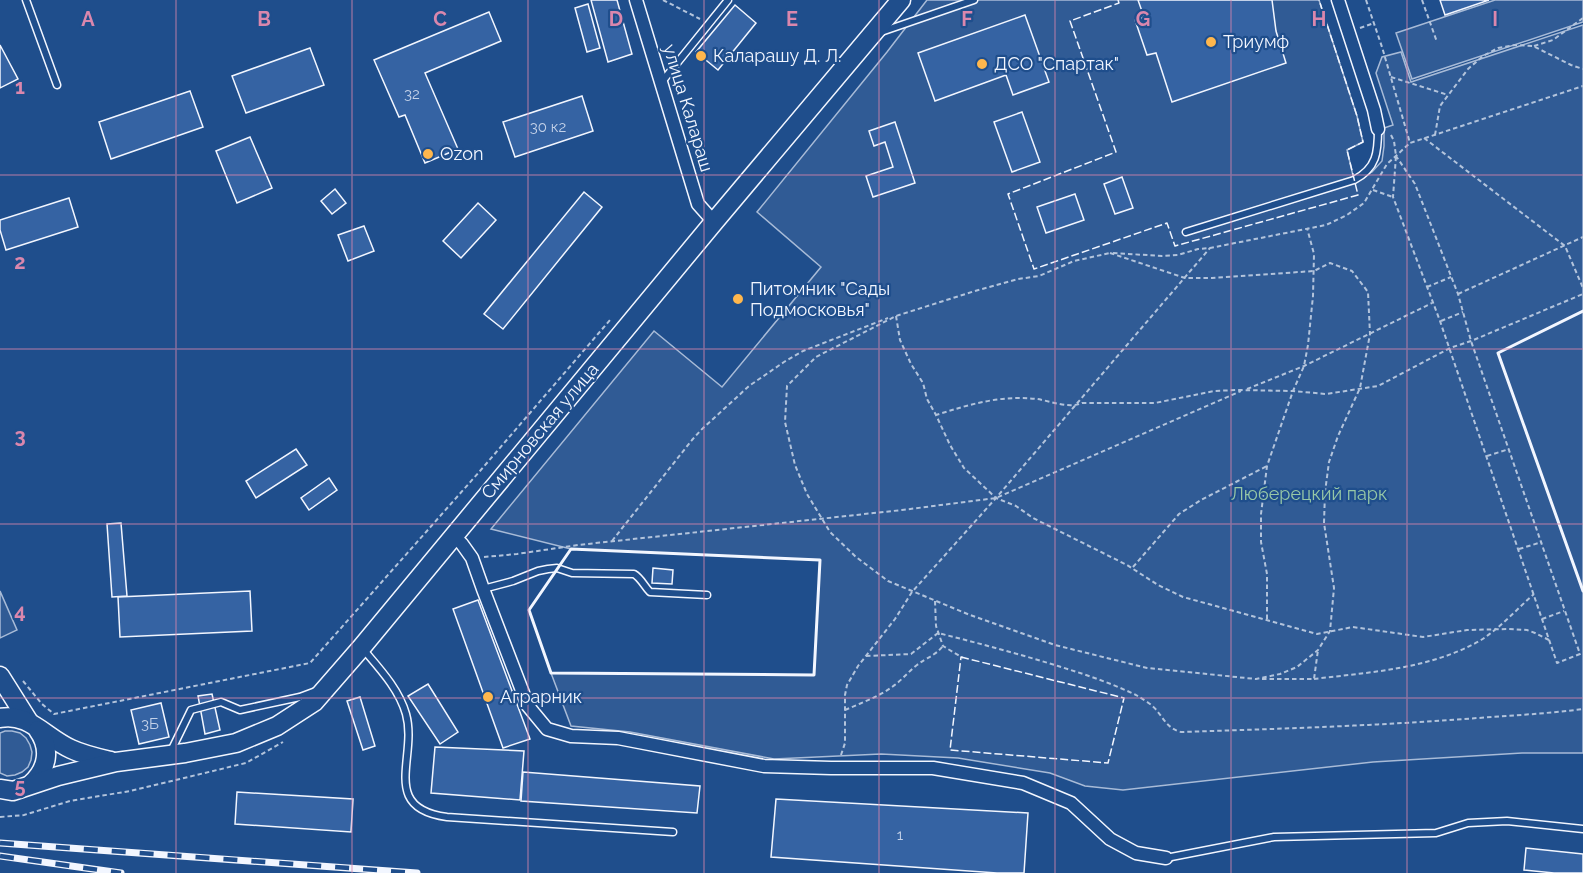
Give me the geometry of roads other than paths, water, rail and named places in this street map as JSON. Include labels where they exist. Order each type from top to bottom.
[{"type":"main road","name":"Смирновская улица","points":[[0,789],[13,791],[31,784],[116,762],[186,753],[236,743],[277,726],[314,702],[901,0]]},
{"type":"main road","points":[[0,676],[46,744],[46,762],[43,770],[31,784]]},
{"type":"main road","name":"Смирновская улица","points":[[0,718],[12,716],[21,718],[72,750],[116,762]]},
{"type":"street","name":"улица Калараш","points":[[636,0],[698,204],[714,222]]},
{"type":"street","points":[[1338,0],[1374,110],[1384,130]]},
{"type":"street","points":[[454,536],[472,558],[528,706],[547,729],[571,736],[618,738],[764,766],[933,768],[1023,783],[1071,803],[1110,839],[1127,849],[1136,853],[1166,858]]},
{"type":"lane","points":[[26,0],[57,85]]},
{"type":"lane","points":[[661,83],[728,0]]},
{"type":"lane","points":[[872,35],[974,0]]},
{"type":"lane","points":[[1186,232],[1364,175],[1375,158],[1384,130]]},
{"type":"lane","points":[[483,589],[538,571],[557,568],[572,573],[633,574],[640,577],[645,588],[650,592],[707,595]]},
{"type":"lane","points":[[361,648],[398,694],[406,714],[409,735],[405,784],[409,797],[417,807],[431,814],[447,817],[673,832]]},
{"type":"lane","points":[[169,754],[191,710],[221,702],[240,710],[300,697],[327,686]]},
{"type":"lane","points":[[1166,858],[1274,837],[1436,833],[1468,823],[1507,821],[1583,829]]},
{"type":"railway","points":[[0,843],[417,873]]},
{"type":"railway","points":[[0,856],[121,873]]},
{"type":"place","name":"Триумф","points":[[1211,42]]},
{"type":"place","name":"Каларашу Д. Л.","points":[[701,56]]},
{"type":"place","name":"ДСО \"Спартак\"","points":[[982,64]]},
{"type":"place","name":"Ozon","points":[[428,154]]},
{"type":"place","name":"Питомник \"Сады Подмосковья\"","points":[[738,299]]},
{"type":"place","name":"Аграрник","points":[[488,697]]},
{"type":"park label","name":"Люберецкий парк","points":[[1309,494]]}]
